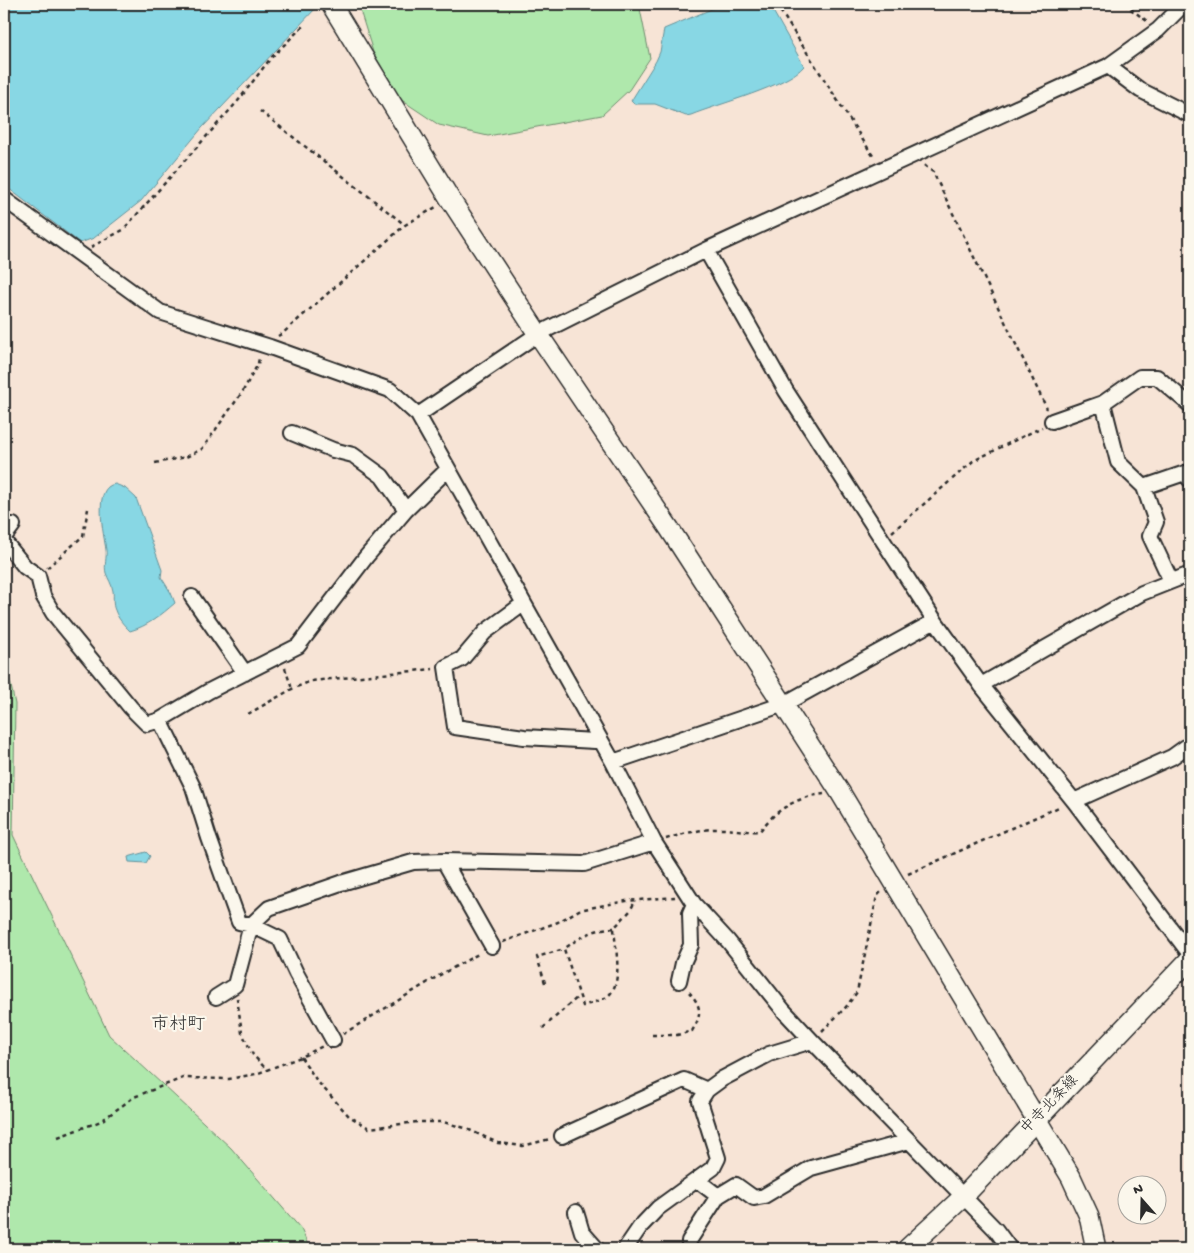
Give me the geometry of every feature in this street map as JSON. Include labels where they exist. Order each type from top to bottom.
[{"type":"street","points":[[331,4],[450,199],[538,334],[670,528],[840,792],[1071,1177],[1089,1216],[1096,1249]]},
{"type":"street","points":[[418,415],[538,334],[706,250],[1108,66],[1158,30],[1184,4]]},
{"type":"street","points":[[1108,66],[1140,90],[1190,115]]},
{"type":"street","points":[[4,199],[160,312],[260,344],[390,390],[418,415],[613,762],[654,842],[694,904],[728,942],[784,1011],[996,1230],[1010,1249]]},
{"type":"street","points":[[706,250],[786,392],[935,621],[981,685],[1074,800],[1190,954]]},
{"type":"street","points":[[1052,421],[1103,403],[1140,376],[1157,378],[1190,405]]},
{"type":"street","points":[[1103,403],[1118,462],[1144,487],[1156,522],[1150,536],[1171,581]]},
{"type":"street","points":[[292,433],[333,450],[353,455],[382,476],[406,510]]},
{"type":"street","points":[[4,541],[26,567],[38,576],[43,596],[54,613],[131,708],[147,724],[160,720],[209,690],[298,646],[366,557],[406,510],[448,469]]},
{"type":"street","points":[[1144,487],[1186,473],[1190,480]]},
{"type":"street","points":[[4,537],[13,525]]},
{"type":"street","points":[[981,685],[1142,593],[1190,574]]},
{"type":"street","points":[[192,597],[245,673]]},
{"type":"street","points":[[523,604],[485,632],[462,658],[446,667],[455,727],[524,737],[595,741],[599,738]]},
{"type":"street","points":[[613,762],[784,704],[935,621]]},
{"type":"street","points":[[160,720],[193,787],[239,922],[280,939],[333,1040]]},
{"type":"street","points":[[1074,800],[1172,757],[1190,744]]},
{"type":"street","points":[[216,997],[235,985],[251,926],[269,908],[341,883],[413,862],[444,860],[584,864],[654,842]]},
{"type":"street","points":[[444,860],[492,946]]},
{"type":"street","points":[[679,981],[683,963],[691,945],[690,913],[694,904]]},
{"type":"street","name":"中寺北条線","points":[[907,1249],[963,1197],[1190,959]]},
{"type":"street","points":[[625,1249],[640,1227],[658,1208],[713,1168],[718,1158],[700,1101],[707,1090],[722,1079],[769,1054],[812,1041]]},
{"type":"street","points":[[562,1136],[684,1080],[707,1090]]},
{"type":"street","points":[[689,1249],[689,1240],[718,1196],[736,1184],[754,1198],[764,1196],[811,1168],[909,1141]]},
{"type":"street","points":[[697,1180],[718,1196]]},
{"type":"street","points":[[576,1212],[582,1232],[597,1249]]},
{"type":"path","points":[[776,4],[881,169]]},
{"type":"path","points":[[1124,4],[1158,30]]},
{"type":"path","points":[[79,254],[122,230],[238,101],[270,59],[302,26]]},
{"type":"path","points":[[260,111],[405,225]]},
{"type":"path","points":[[883,540],[973,461],[1032,433],[1052,421],[933,172],[913,156]]},
{"type":"path","points":[[155,463],[186,457],[202,449],[244,391],[258,364],[260,344],[283,333],[405,225],[450,199]]},
{"type":"path","points":[[38,576],[83,536],[88,508]]},
{"type":"path","points":[[280,655],[292,689]]},
{"type":"path","points":[[248,714],[292,689],[311,682],[446,667]]},
{"type":"path","points":[[654,842],[686,833],[719,828],[750,832],[760,831],[770,817],[806,796],[840,792]]},
{"type":"path","points":[[812,1041],[846,1007],[857,992],[877,896],[893,880],[1074,800]]},
{"type":"path","points":[[58,1137],[101,1121],[134,1097],[183,1078],[229,1079],[256,1074],[301,1057],[492,946],[558,922],[579,910],[626,901],[674,897],[686,891]]},
{"type":"path","points":[[545,983],[537,957],[564,949],[582,935],[606,928],[614,928],[630,911],[635,901]]},
{"type":"path","points":[[564,949],[582,1006],[604,998],[612,992],[618,969],[614,928]]},
{"type":"path","points":[[652,1035],[677,1035],[692,1031],[697,1023],[700,1013],[696,1000],[679,981]]},
{"type":"path","points":[[235,985],[242,1033],[253,1055],[266,1070]]},
{"type":"path","points":[[543,1028],[580,996]]},
{"type":"path","points":[[301,1057],[317,1081],[349,1116],[368,1128],[417,1122],[443,1122],[465,1128],[498,1143],[523,1146],[562,1136]]},
{"type":"green space","points":[[358,4],[639,4],[650,58],[629,90],[602,115],[488,136],[439,125],[400,99],[373,52]]},
{"type":"green space","points":[[4,654],[15,704],[13,835],[109,1035],[231,1148],[301,1229],[310,1249],[4,1249]]},
{"type":"water","points":[[4,4],[313,4],[316,8],[202,128],[141,201],[94,238],[80,243],[4,185]]},
{"type":"water","points":[[727,4],[732,4],[736,8],[751,4],[769,4],[804,66],[783,81],[691,115],[686,116],[655,104],[634,104],[631,101],[660,52],[664,29]]},
{"type":"water","points":[[115,484],[125,488],[136,498],[162,570],[161,577],[175,603],[148,623],[130,631],[121,622],[116,613],[112,588],[105,570],[106,553],[101,512],[102,502],[108,487]]},
{"type":"water","points":[[146,852],[150,856],[146,863],[129,862],[128,857]]},
{"type":"district","name":"市村町","points":[[178,1025]]}]
